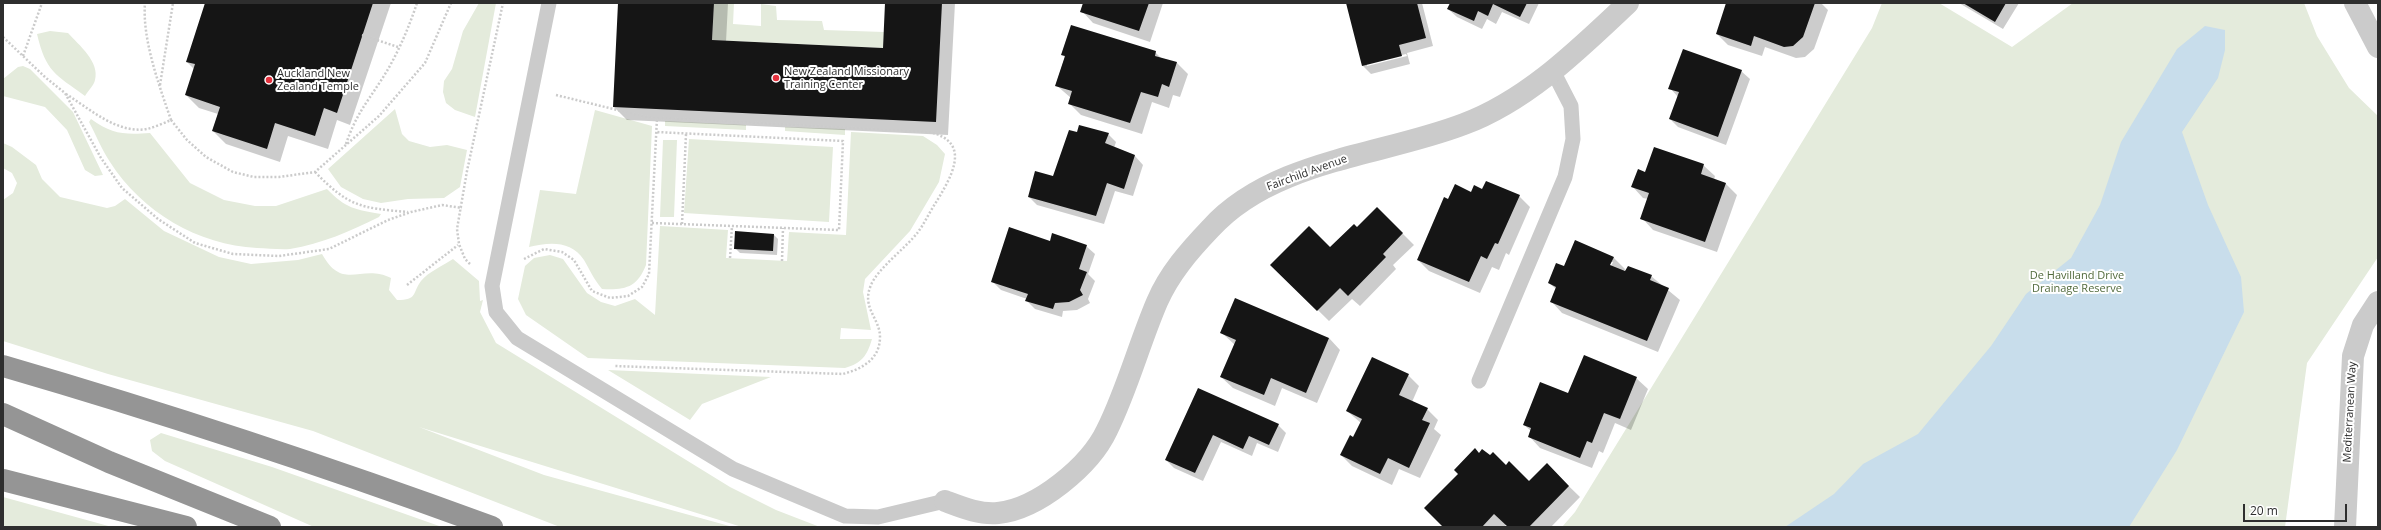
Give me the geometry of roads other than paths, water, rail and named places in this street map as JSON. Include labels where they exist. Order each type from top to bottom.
[{"type":"highway","points":[[3,366],[151,410],[378,485],[492,527]]},
{"type":"highway","points":[[3,414],[109,462],[270,527]]},
{"type":"highway","points":[[3,480],[186,527]]},
{"type":"street","name":"Fairchild Avenue","points":[[945,501],[969,510],[997,514],[1024,505],[1063,482],[1091,455],[1107,431],[1157,301],[1178,265],[1224,213],[1242,199],[1288,178],[1372,150],[1420,139],[1466,124],[1510,102],[1552,71],[1628,3]]},
{"type":"street","points":[[2355,3],[2378,47]]},
{"type":"street","name":"Mediterranean Way","points":[[2345,527],[2353,356],[2363,325],[2378,302]]},
{"type":"lane","points":[[549,3],[493,282],[496,312],[516,338],[733,469],[845,516],[878,516],[945,501]]},
{"type":"lane","points":[[1479,381],[1565,177],[1573,139],[1571,106],[1552,71]]},
{"type":"water","points":[[2205,26],[2225,30],[2225,50],[2218,78],[2182,132],[2208,205],[2241,277],[2244,312],[2177,450],[2129,527],[1785,527],[1834,494],[1863,464],[1918,434],[1991,346],[2026,294],[2071,258],[2100,205],[2121,142],[2177,49]]},
{"type":"place","name":"New Zealand Missionary Training Center","points":[[776,78]]},
{"type":"place","name":"Auckland New Zealand Temple","points":[[269,80]]},
{"type":"park label","name":"De Havilland Drive Drainage Reserve","points":[[2077,282]]}]
